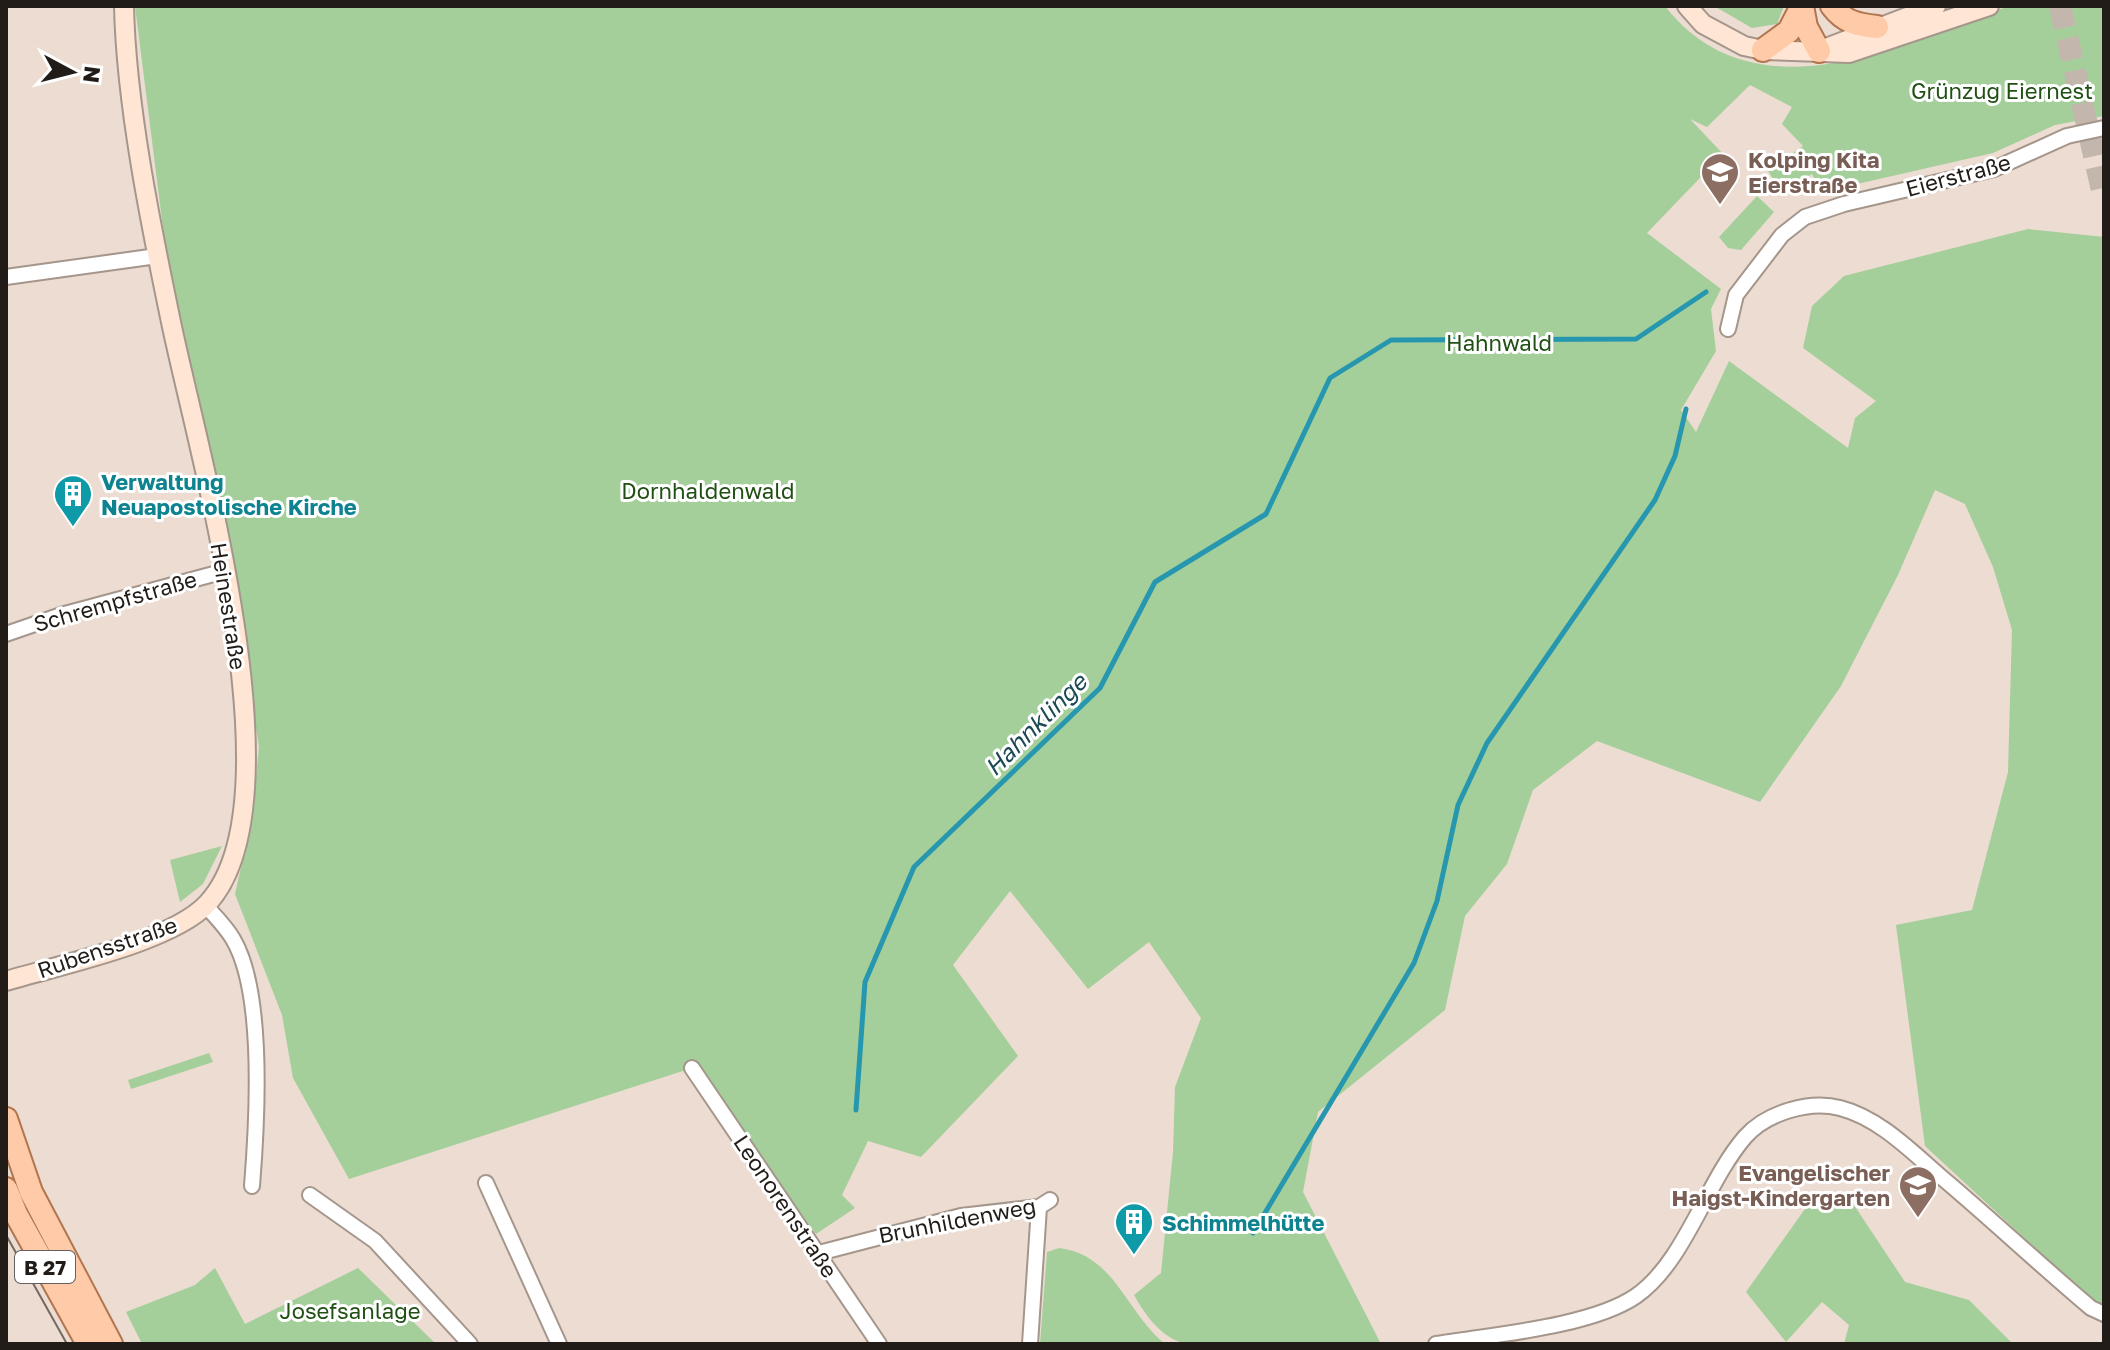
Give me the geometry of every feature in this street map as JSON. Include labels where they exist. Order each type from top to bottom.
[{"type":"main road","points":[[1763,50],[1789,31],[1802,6]]},
{"type":"main road","points":[[1802,6],[1806,27],[1819,51]]},
{"type":"main road","points":[[1819,51],[1827,32],[1830,6],[1853,23],[1877,27]]},
{"type":"main road","name":"B 27","points":[[6,1119],[31,1192],[111,1344]]},
{"type":"main road","name":"B 27","points":[[6,1189],[16,1214],[88,1344]]},
{"type":"street","name":"Heinestraße","points":[[124,6],[134,103],[157,256],[225,571],[244,707],[244,785],[235,854],[222,884],[205,905]]},
{"type":"street","points":[[1687,6],[1703,24],[1724,37],[1763,50],[1849,53],[1989,6]]},
{"type":"street","points":[[1819,51],[1936,6]]},
{"type":"street","name":"Eierstraße","points":[[1728,329],[1736,295],[1782,235],[1805,217],[1844,204],[1994,169],[2067,136],[2104,128]]},
{"type":"street","points":[[6,277],[157,256]]},
{"type":"street","name":"Schrempfstraße","points":[[6,634],[61,615],[225,571]]},
{"type":"street","points":[[205,905],[233,940],[247,984],[259,1101],[252,1186]]},
{"type":"street","name":"Rubensstraße","points":[[6,981],[175,927],[205,905]]},
{"type":"street","name":"Leonorenstraße","points":[[692,1068],[879,1344]]},
{"type":"street","points":[[1436,1344],[1600,1314],[1637,1296],[1663,1267],[1746,1135],[1781,1112],[1812,1106],[1840,1108],[1872,1122],[1900,1142],[2091,1308],[2104,1314]]},
{"type":"street","points":[[486,1183],[559,1344]]},
{"type":"street","points":[[310,1195],[375,1241],[470,1344]]},
{"type":"street","name":"Brunhildenweg","points":[[819,1253],[961,1216],[1044,1203],[1030,1344]]},
{"type":"green space","name":"Dornhaldenwald","points":[[135,6],[1665,6],[1693,34],[1723,53],[1756,63],[1790,67],[1862,57],[2013,6],[2104,6],[2104,116],[2055,125],[1993,153],[1822,192],[1812,174],[1781,191],[1768,171],[1803,146],[1782,124],[1792,107],[1750,85],[1707,127],[1690,119],[1723,154],[1647,233],[1721,289],[1711,309],[1716,351],[1681,410],[1696,432],[1729,361],[1848,448],[1855,418],[1876,401],[1803,348],[1812,306],[1844,276],[2028,229],[2104,237],[2104,1312],[1925,1146],[1896,925],[1972,910],[2008,772],[2012,630],[1993,567],[1965,504],[1935,490],[1898,575],[1841,686],[1760,802],[1597,741],[1533,790],[1507,864],[1465,916],[1445,1010],[1318,1112],[1303,1192],[1381,1344],[1187,1344],[1162,1332],[1149,1318],[1134,1295],[1161,1273],[1173,1152],[1175,1087],[1201,1018],[1149,942],[1088,989],[1010,891],[953,965],[1018,1056],[921,1157],[868,1141],[842,1195],[855,1208],[816,1234],[692,1068],[349,1179],[293,1078],[282,1015],[235,894],[252,818],[259,747],[221,503],[165,244]]},
{"type":"green space","points":[[1714,6],[1784,6],[1777,24],[1752,28]]},
{"type":"green space","points":[[1757,196],[1774,212],[1741,250],[1728,248],[1719,237]]},
{"type":"green space","points":[[222,846],[203,884],[180,902],[170,860]]},
{"type":"green space","points":[[209,1053],[213,1062],[131,1089],[128,1080]]},
{"type":"green space","points":[[1848,1196],[1905,1282],[1969,1300],[2013,1344],[1844,1344],[1849,1325],[1822,1302],[1786,1342],[1746,1292],[1812,1199]]},
{"type":"green space","points":[[1059,1248],[1094,1261],[1165,1344],[1040,1344],[1047,1252]]},
{"type":"green space","name":"Josefsanlage","points":[[215,1268],[245,1324],[358,1268],[436,1344],[142,1344],[126,1312],[195,1285]]},
{"type":"waterway","name":"Hahnklinge","points":[[856,1110],[865,982],[914,867],[1100,688],[1155,582],[1266,514],[1330,378],[1391,340],[1636,339],[1706,292]]},
{"type":"waterway","points":[[1253,1233],[1414,963],[1437,901],[1458,805],[1487,743],[1655,500],[1675,456],[1686,409]]},
{"type":"tunnel","points":[[2060,6],[2104,199]]},
{"type":"tram line","points":[[6,1235],[67,1344]]},
{"type":"place","name":"Kolping Kita Eierstraße","points":[[1720,206]]},
{"type":"place","name":"Verwaltung Neuapostolische Kirche","points":[[73,528]]},
{"type":"place","name":"Evangelischer Haigst-Kindergarten","points":[[1918,1219]]},
{"type":"place","name":"Schimmelhütte","points":[[1134,1256]]},
{"type":"park label","name":"Grünzug Eiernest","points":[[2002,90]]},
{"type":"park label","name":"Hahnwald","points":[[1499,342]]}]
